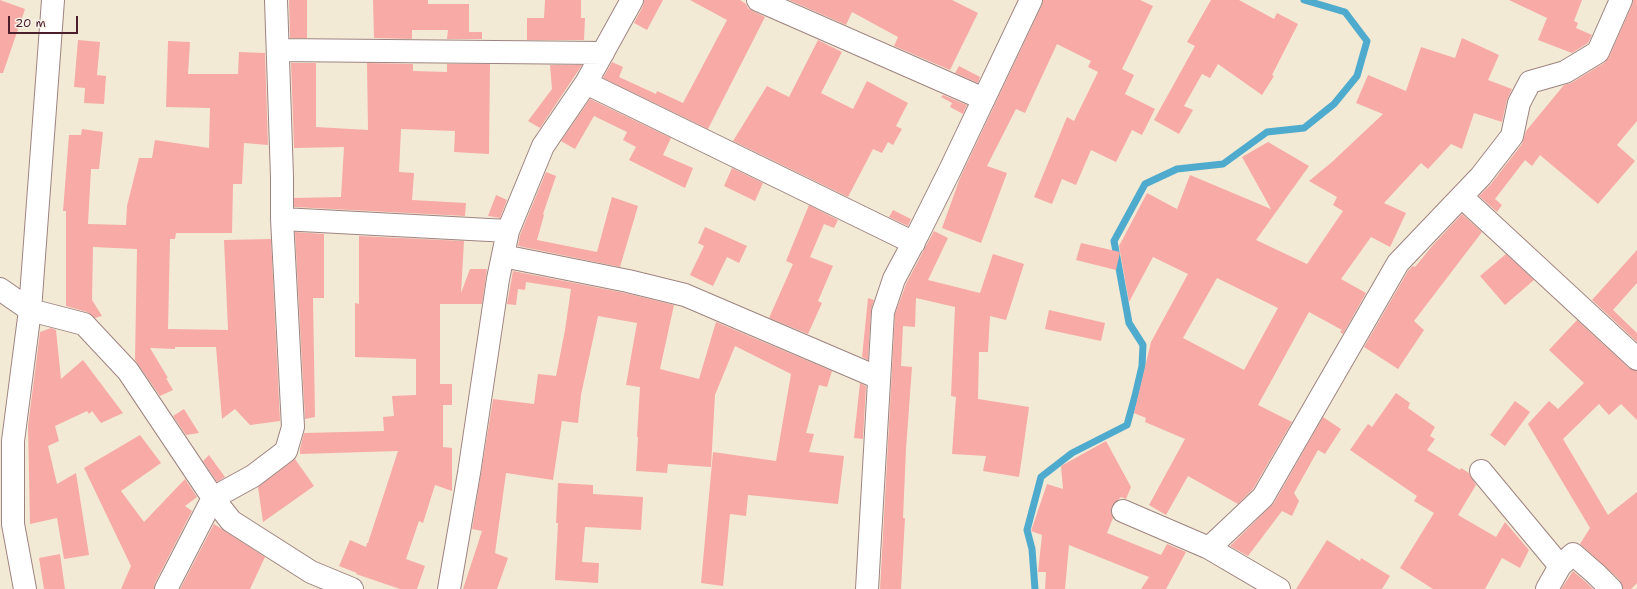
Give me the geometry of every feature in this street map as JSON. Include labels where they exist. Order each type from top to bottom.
[{"type":"street","points":[[25,589],[7,528],[13,441],[30,310],[53,0]]},
{"type":"street","points":[[166,589],[213,498],[253,476],[286,451],[293,427],[282,219],[276,0]]},
{"type":"street","points":[[449,589],[469,473],[498,279],[508,231],[543,146],[586,83],[632,0]]},
{"type":"street","points":[[758,0],[984,99]]},
{"type":"street","points":[[867,589],[883,312],[894,279],[914,243],[1031,0]]},
{"type":"street","points":[[1209,548],[1263,497],[1398,263],[1481,176],[1512,136],[1519,103],[1530,82],[1565,72],[1598,52],[1621,0]]},
{"type":"street","points":[[278,50],[603,54]]},
{"type":"street","points":[[586,83],[914,243]]},
{"type":"street","points":[[1462,197],[1637,359]]},
{"type":"street","points":[[282,219],[508,231]]},
{"type":"street","points":[[503,256],[628,281],[685,296],[879,378]]},
{"type":"street","points":[[0,289],[30,310],[84,324],[128,371],[213,498],[231,521],[311,572],[352,589]]},
{"type":"street","points":[[1481,471],[1560,566]]},
{"type":"street","points":[[1124,511],[1209,548],[1278,589]]},
{"type":"street","points":[[1547,589],[1560,566],[1573,554],[1611,589]]},
{"type":"building","points":[[0,0],[25,9],[3,73],[0,73]]},
{"type":"building","points":[[289,0],[307,0],[307,38],[290,38]]},
{"type":"building","points":[[373,0],[428,0],[428,4],[469,4],[469,32],[482,32],[482,39],[447,39],[448,30],[412,30],[412,39],[374,38]]},
{"type":"building","points":[[545,0],[581,0],[581,18],[585,18],[584,40],[527,40],[527,18],[544,18]]},
{"type":"building","points":[[644,0],[663,0],[647,30],[634,23],[643,6]]},
{"type":"building","points":[[690,0],[740,0],[746,4],[748,8],[765,17],[708,129],[603,78],[612,62],[623,67],[619,77],[656,94],[657,91],[683,103],[727,20]]},
{"type":"building","points":[[789,0],[952,0],[978,13],[950,70],[894,46],[898,37],[852,12],[846,25]]},
{"type":"building","points":[[1043,0],[1140,0],[1153,6],[1122,69],[1134,75],[1125,94],[1155,109],[1142,135],[1132,130],[1116,162],[1091,150],[1076,185],[1062,179],[1052,204],[1034,197],[1067,117],[1074,121],[1098,72],[1088,67],[1091,61],[1057,44],[1025,113],[1016,109],[987,166],[1007,173],[981,243],[942,228],[960,178],[1042,5]]},
{"type":"building","points":[[1211,0],[1239,0],[1274,19],[1277,13],[1298,24],[1272,75],[1274,76],[1262,95],[1218,64],[1210,78],[1202,74],[1184,106],[1193,110],[1179,134],[1154,120],[1195,46],[1187,42]]},
{"type":"building","points":[[1509,0],[1582,0],[1574,21],[1578,23],[1576,28],[1592,35],[1588,43],[1572,53],[1538,40],[1547,18]]},
{"type":"building","points":[[1633,0],[1637,0],[1637,121],[1617,145],[1635,161],[1598,204],[1540,155],[1532,166],[1525,160],[1495,199],[1502,205],[1497,212],[1479,196],[1491,184],[1522,144],[1526,131],[1564,85],[1571,83],[1604,63],[1609,57]]},
{"type":"building","points":[[1462,38],[1499,55],[1488,80],[1512,89],[1507,100],[1502,122],[1474,113],[1462,149],[1451,144],[1428,169],[1421,163],[1384,203],[1406,213],[1390,247],[1371,237],[1341,279],[1366,293],[1343,334],[1340,332],[1342,330],[1309,312],[1258,405],[1292,422],[1253,489],[1238,504],[1188,476],[1166,515],[1149,505],[1185,439],[1145,422],[1146,418],[1134,413],[1151,342],[1188,274],[1153,257],[1129,302],[1119,246],[1147,193],[1177,209],[1190,175],[1271,209],[1242,157],[1268,142],[1309,166],[1256,240],[1307,264],[1343,211],[1333,205],[1337,197],[1309,181],[1332,162],[1383,114],[1356,103],[1368,75],[1406,91],[1421,47],[1455,58]],"holes":[[[1217,278],[1278,308],[1244,370],[1183,338]]]},
{"type":"building","points":[[78,40],[100,42],[97,75],[106,76],[104,104],[84,103],[85,88],[74,87]]},
{"type":"building","points":[[818,40],[842,52],[821,93],[853,109],[867,81],[908,103],[896,126],[902,129],[893,145],[888,142],[882,153],[873,149],[848,197],[733,141],[767,86],[789,97]]},
{"type":"building","points":[[168,41],[190,42],[188,74],[238,74],[239,52],[265,53],[268,145],[244,143],[242,184],[233,184],[232,233],[176,233],[175,239],[170,239],[168,329],[228,330],[224,240],[271,239],[280,421],[250,425],[235,409],[222,419],[216,347],[175,347],[175,349],[150,348],[168,378],[166,378],[173,390],[160,396],[135,360],[137,249],[93,247],[92,300],[102,316],[95,318],[87,312],[66,306],[66,211],[63,211],[69,135],[81,135],[82,129],[103,132],[99,169],[91,169],[88,224],[126,225],[127,206],[139,158],[152,158],[155,140],[209,148],[210,108],[166,107]]},
{"type":"building","points":[[291,63],[316,63],[316,127],[368,130],[367,63],[413,64],[413,71],[447,72],[447,64],[490,64],[489,154],[454,152],[455,131],[401,129],[399,172],[414,173],[412,200],[466,203],[465,216],[294,207],[294,198],[341,197],[344,147],[294,148]]},
{"type":"building","points":[[550,65],[582,65],[540,128],[528,121],[552,89]]},
{"type":"building","points":[[959,66],[980,77],[978,83],[955,73]]},
{"type":"building","points":[[943,95],[967,105],[963,114],[950,107],[952,103],[941,97]]},
{"type":"building","points":[[590,99],[671,138],[663,155],[693,168],[685,188],[629,160],[636,147],[623,140],[627,132],[594,116],[575,149],[561,141]]},
{"type":"building","points":[[732,168],[763,183],[755,201],[724,186]]},
{"type":"building","points":[[546,172],[556,176],[543,214],[537,240],[597,252],[612,197],[638,206],[620,267],[518,246],[520,235]]},
{"type":"building","points":[[496,195],[507,200],[500,218],[488,216]]},
{"type":"building","points":[[809,205],[838,220],[834,228],[824,224],[810,257],[833,266],[818,301],[822,303],[808,334],[769,318],[793,264],[786,261]]},
{"type":"building","points":[[893,210],[911,219],[908,226],[889,217]]},
{"type":"building","points":[[1462,214],[1482,232],[1414,321],[1424,330],[1398,369],[1364,347],[1408,271],[1413,266],[1415,267]]},
{"type":"building","points":[[705,227],[747,246],[739,263],[727,257],[713,286],[690,275],[704,246],[698,243]]},
{"type":"building","points":[[934,231],[948,238],[928,280],[980,293],[993,254],[1024,264],[1006,320],[990,316],[988,352],[979,352],[978,399],[1029,407],[1019,477],[983,471],[986,456],[952,454],[956,397],[951,396],[955,307],[916,298],[915,327],[903,326],[901,366],[912,367],[906,449],[903,518],[905,518],[901,589],[880,589],[895,314],[906,284]]},
{"type":"building","points":[[295,232],[324,234],[324,298],[313,298],[315,417],[305,419]]},
{"type":"building","points":[[359,236],[464,241],[461,293],[470,269],[487,269],[482,304],[440,304],[440,384],[452,384],[452,405],[443,405],[443,447],[452,448],[452,491],[435,485],[423,523],[419,521],[406,559],[425,566],[417,589],[400,589],[356,574],[357,573],[339,566],[350,540],[366,547],[398,451],[300,454],[304,433],[384,431],[383,417],[394,416],[392,396],[416,395],[416,359],[355,357],[355,303],[359,304]]},
{"type":"building","points":[[1081,243],[1120,252],[1116,270],[1076,260]]},
{"type":"building","points":[[1637,250],[1637,283],[1613,310],[1637,333],[1637,342],[1592,300]]},
{"type":"building","points":[[1506,254],[1534,280],[1505,305],[1480,276]]},
{"type":"building","points":[[513,271],[625,293],[674,305],[660,369],[699,379],[716,322],[832,371],[827,387],[819,385],[806,433],[814,434],[809,452],[844,456],[838,504],[748,495],[746,516],[730,514],[723,586],[701,583],[713,452],[776,461],[791,374],[735,346],[715,395],[711,467],[668,464],[667,473],[636,471],[640,387],[626,385],[637,323],[598,316],[581,395],[578,423],[562,421],[553,480],[506,473],[495,553],[508,558],[497,589],[463,589],[482,531],[472,529],[493,399],[534,404],[538,374],[556,376],[565,330],[571,289],[526,282],[525,290],[518,289],[516,305],[507,304]]},
{"type":"building","points":[[868,298],[874,300],[871,311],[868,360],[862,357]]},
{"type":"building","points":[[1049,310],[1105,323],[1101,341],[1045,329]]},
{"type":"building","points":[[1577,320],[1629,368],[1637,371],[1637,420],[1621,404],[1609,415],[1599,404],[1563,439],[1608,515],[1637,492],[1637,583],[1631,589],[1623,589],[1620,580],[1580,544],[1590,528],[1528,424],[1549,401],[1558,409],[1584,383],[1549,350]]},
{"type":"building","points":[[51,328],[56,330],[61,379],[83,360],[123,413],[101,423],[92,411],[89,414],[87,411],[55,426],[59,441],[48,446],[57,484],[76,473],[89,555],[64,559],[57,518],[30,524],[28,426],[40,332]]},
{"type":"building","points":[[860,383],[866,386],[863,439],[854,438]]},
{"type":"building","points":[[1396,393],[1410,403],[1408,408],[1435,427],[1430,436],[1435,439],[1427,450],[1460,470],[1461,468],[1469,473],[1476,485],[1458,515],[1496,537],[1505,522],[1529,550],[1520,568],[1502,558],[1485,589],[1433,589],[1400,568],[1434,513],[1414,501],[1417,496],[1350,450],[1368,424],[1372,427]]},
{"type":"building","points":[[1515,401],[1530,412],[1505,446],[1490,435]]},
{"type":"building","points":[[184,409],[199,433],[186,435],[173,416]]},
{"type":"building","points":[[1323,417],[1341,429],[1325,454],[1318,450],[1294,493],[1299,501],[1292,516],[1282,511],[1248,556],[1230,546],[1274,503]]},
{"type":"building","points":[[140,435],[161,463],[121,491],[144,522],[185,479],[197,497],[185,506],[192,511],[155,583],[154,589],[121,589],[131,566],[84,468]]},
{"type":"building","points":[[1106,441],[1131,487],[1126,499],[1121,497],[1112,506],[1111,512],[1113,518],[1107,533],[1161,555],[1167,544],[1186,552],[1166,589],[1141,589],[1149,577],[1069,545],[1065,589],[1045,589],[1046,572],[1038,572],[1042,535],[1031,531],[1047,484],[1063,489],[1061,466]]},
{"type":"building","points":[[209,455],[225,477],[217,482],[203,461]]},
{"type":"building","points":[[295,459],[314,486],[263,522],[258,487]]},
{"type":"building","points":[[558,483],[593,485],[593,494],[643,497],[641,530],[585,527],[582,562],[599,563],[598,583],[555,580],[558,523],[556,523]]},
{"type":"building","points":[[214,524],[265,557],[250,589],[180,589]]},
{"type":"building","points":[[1327,540],[1360,561],[1361,558],[1390,576],[1382,589],[1296,589]]},
{"type":"building","points":[[60,554],[65,589],[44,589],[39,558]]},
{"type":"building","points":[[1573,571],[1587,583],[1593,589],[1561,589]]},
{"type":"waterway","points":[[1035,589],[1032,549],[1027,530],[1041,477],[1072,453],[1127,425],[1135,396],[1142,366],[1143,345],[1129,323],[1114,241],[1145,184],[1177,169],[1223,164],[1267,132],[1304,128],[1334,104],[1357,76],[1367,41],[1345,12],[1304,0]]}]
